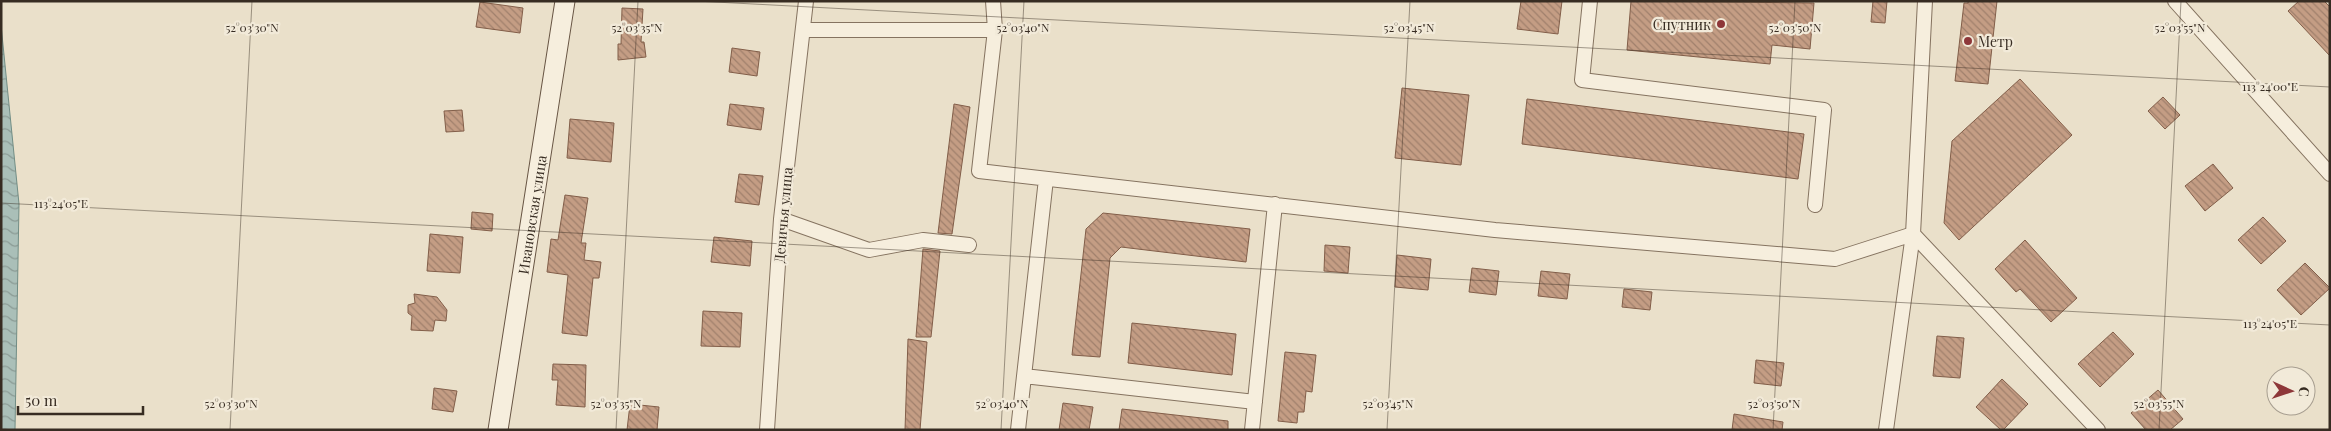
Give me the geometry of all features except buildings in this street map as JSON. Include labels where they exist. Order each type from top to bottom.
[{"type":"main road","name":"Ивановская улица","points":[[498,430],[566,1]]},
{"type":"street","name":"Девичья улица","points":[[767,430],[781,219],[806,1]]},
{"type":"street","points":[[993,1],[995,30],[979,171],[1495,230],[1835,259],[1913,234]]},
{"type":"street","points":[[1590,1],[1582,80],[1824,110],[1815,205]]},
{"type":"street","points":[[1886,430],[1913,234],[1925,1]]},
{"type":"street","points":[[2175,1],[2330,174]]},
{"type":"street","points":[[803,30],[995,30]]},
{"type":"street","points":[[1018,430],[1046,179]]},
{"type":"street","points":[[1252,430],[1275,204]]},
{"type":"street","points":[[781,219],[869,250],[923,240],[969,245]]},
{"type":"street","points":[[1913,234],[2098,430]]},
{"type":"street","points":[[1024,376],[1254,402]]},
{"type":"water","points":[[1,25],[19,204],[15,430],[1,430]]},
{"type":"place","name":"Спутник","points":[[1721,24]]},
{"type":"place","name":"Метр","points":[[1968,41]]}]
